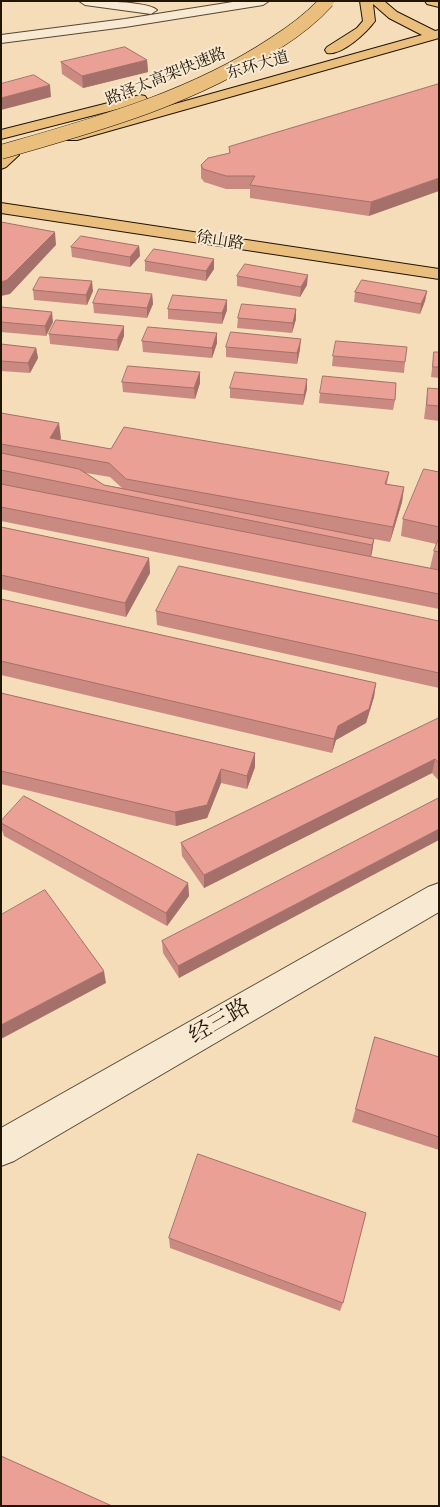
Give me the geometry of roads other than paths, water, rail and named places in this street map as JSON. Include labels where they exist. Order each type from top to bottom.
[{"type":"main road","name":"路泽太高架快速路","points":[[4,157],[112,119],[209,81],[266,50],[304,22],[327,1]]},
{"type":"main road","name":"东环大道","points":[[366,1],[369,21],[361,31],[327,51],[417,27],[437,27]]},
{"type":"main road","points":[[431,1],[439,3]]},
{"type":"main road","points":[[380,5],[395,10],[407,7]]},
{"type":"main road","points":[[380,5],[417,27]]},
{"type":"main road","name":"路泽太高架快速路","points":[[1,142],[96,115],[162,90],[235,54],[287,19]]},
{"type":"main road","name":"东环大道","points":[[4,157],[437,27]]},
{"type":"main road","name":"东环大道","points":[[1,135],[264,67]]},
{"type":"main road","name":"徐山路","points":[[9,197],[32,203],[439,263]]},
{"type":"main road","name":"徐山路","points":[[1,208],[439,274]]},
{"type":"street","points":[[85,1],[180,14]]},
{"type":"street","points":[[1,39],[125,24],[263,1]]},
{"type":"street","name":"经三路","points":[[1,1148],[439,896]]}]
